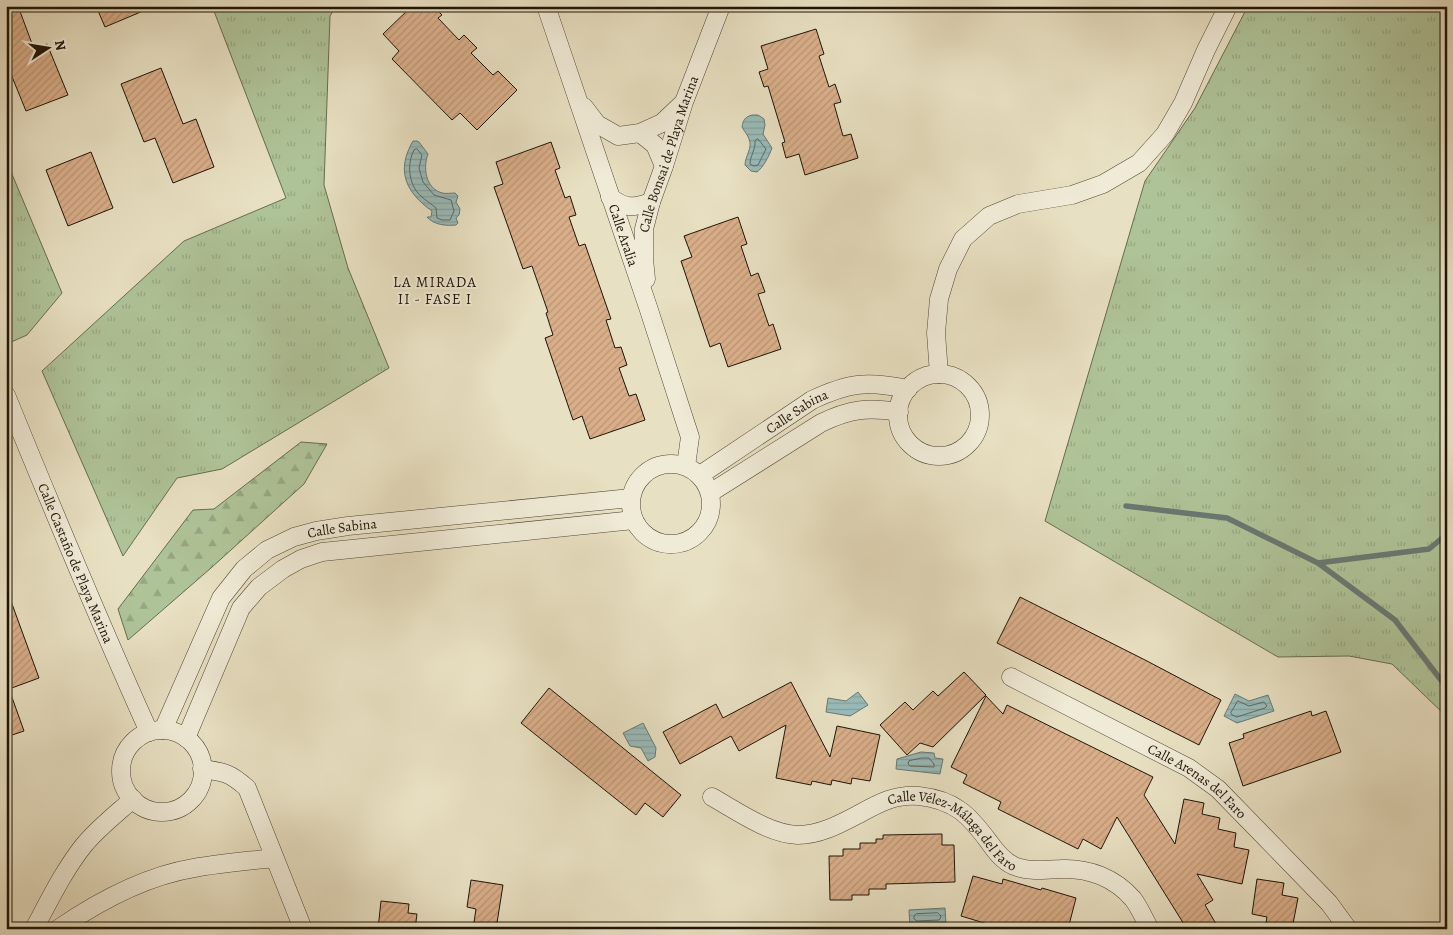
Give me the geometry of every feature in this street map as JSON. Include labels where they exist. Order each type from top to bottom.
[{"type":"street","name":"Calle Aralia","points":[[546,6],[690,437],[693,471]]},
{"type":"street","name":"Calle Bonsai de Playa Marina","points":[[648,307],[644,259],[644,229],[684,102],[721,6]]},
{"type":"street","points":[[940,374],[936,333],[940,299],[948,269],[963,239],[989,216],[1018,204],[1072,195],[1095,187],[1139,163],[1165,134],[1183,102],[1228,6]]},
{"type":"street","points":[[577,98],[597,124],[618,136]]},
{"type":"street","points":[[600,166],[604,150],[618,136],[640,133],[662,123],[684,102]]},
{"type":"street","points":[[640,133],[655,145],[664,166]]},
{"type":"street","points":[[610,197],[621,206],[637,207],[651,202]]},
{"type":"street","points":[[940,374],[954,376],[966,384],[974,394],[979,406],[980,419],[976,432],[959,451],[947,455],[934,456],[922,452],[911,445],[902,434],[898,420],[899,406],[904,393],[914,382],[926,376],[940,374]]},
{"type":"street","name":"Calle Sabina","points":[[693,471],[812,400],[833,390],[856,384],[882,384],[908,389]]},
{"type":"street","name":"Calle Castaño de Playa Marina","points":[[6,395],[108,643],[156,731]]},
{"type":"street","name":"Calle Sabina","points":[[710,493],[838,414],[861,409],[899,412]]},
{"type":"street","points":[[674,463],[693,471],[706,484],[710,493],[711,511],[706,524],[698,535],[685,542],[672,545],[658,543],[645,536],[637,526],[632,514],[631,498],[633,489],[640,478],[649,470],[661,465],[674,463]]},
{"type":"street","name":"Calle Sabina","points":[[156,731],[221,598],[244,569],[268,550],[294,537],[348,526],[631,498]]},
{"type":"street","name":"Calle Sabina","points":[[186,738],[241,608],[259,587],[283,569],[301,559],[322,552],[634,520]]},
{"type":"street","name":"Calle Arenas del Faro","points":[[1011,677],[1189,768],[1218,789],[1329,903],[1348,929]]},
{"type":"street","points":[[169,730],[186,738],[200,755],[202,769],[200,783],[194,796],[184,805],[170,811],[156,811],[143,807],[125,789],[121,776],[125,751],[133,741],[144,734],[156,731],[169,730]]},
{"type":"street","points":[[202,769],[219,771],[233,776],[246,788],[303,929]]},
{"type":"street","name":"Calle Vélez-Málaga del Faro","points":[[712,797],[771,829],[797,835],[814,833],[837,826],[882,802],[899,796],[919,796],[938,800],[957,807],[973,820],[1000,857],[1013,865],[1028,870],[1076,868],[1106,878],[1119,886],[1134,900],[1150,929]]},
{"type":"street","points":[[34,929],[65,872],[84,844],[133,799]]},
{"type":"street","points":[[58,929],[111,896],[153,878],[192,868],[274,858]]},
{"type":"green space","points":[[212,6],[336,6],[330,16],[324,185],[348,268],[389,368],[222,469],[177,478],[123,556],[42,371],[184,241],[286,198]]},
{"type":"green space","points":[[1248,6],[1447,6],[1447,717],[1392,664],[1349,656],[1278,657],[1045,521],[1145,181],[1195,108]]},
{"type":"green space","points":[[6,160],[62,293],[27,335],[9,343],[6,337]]},
{"type":"green space","points":[[301,442],[327,444],[304,484],[128,640],[118,609],[193,510],[214,509]]},
{"type":"water","points":[[752,115],[758,115],[764,119],[763,134],[772,148],[764,164],[757,172],[751,171],[745,165],[750,142],[742,127],[745,119]]},
{"type":"water","points":[[413,141],[419,142],[428,154],[426,171],[432,187],[442,193],[455,193],[458,196],[456,202],[460,209],[459,215],[456,218],[458,223],[456,225],[440,224],[430,220],[427,217],[431,217],[432,211],[415,196],[410,188],[404,171],[408,152]]},
{"type":"water","points":[[858,692],[868,705],[850,716],[826,712],[828,698],[846,701]]},
{"type":"water","points":[[1235,694],[1249,701],[1268,695],[1274,711],[1237,723],[1224,716]]},
{"type":"water","points":[[643,723],[656,748],[655,757],[648,761],[641,748],[630,746],[623,733]]},
{"type":"water","points":[[921,752],[934,753],[935,758],[943,759],[940,774],[896,769],[897,759]]},
{"type":"water","points":[[945,908],[946,925],[910,926],[909,910]]},
{"type":"building","points":[[6,6],[18,6],[34,49],[47,44],[68,95],[26,111],[6,62]]},
{"type":"building","points":[[96,6],[155,6],[105,27]]},
{"type":"building","points":[[412,6],[433,6],[442,15],[438,18],[459,40],[464,35],[477,48],[471,53],[493,75],[498,71],[517,90],[477,130],[460,113],[452,120],[392,59],[399,51],[383,34]]},
{"type":"building","points":[[816,29],[824,54],[819,56],[829,87],[835,84],[841,102],[834,104],[843,136],[851,134],[858,158],[805,175],[799,154],[786,158],[782,143],[785,142],[768,86],[764,87],[759,72],[768,69],[761,46]]},
{"type":"building","points":[[161,68],[183,124],[196,119],[214,167],[173,183],[155,138],[144,142],[121,84]]},
{"type":"building","points":[[551,142],[560,168],[555,170],[565,198],[570,196],[576,215],[569,217],[579,246],[585,244],[611,319],[606,320],[615,348],[621,347],[627,365],[619,368],[629,396],[636,394],[645,420],[590,439],[582,416],[573,420],[545,338],[553,335],[546,313],[548,312],[532,266],[523,269],[494,187],[503,184],[496,162]]},
{"type":"building","points":[[91,152],[113,208],[68,226],[46,170]]},
{"type":"building","points":[[738,217],[747,244],[741,246],[751,276],[758,273],[765,292],[758,294],[769,326],[773,324],[781,349],[728,367],[720,343],[710,347],[681,261],[692,257],[684,236]]},
{"type":"building","points":[[6,593],[8,593],[39,678],[9,689],[24,731],[6,737]]},
{"type":"building","points":[[1020,597],[1221,700],[1199,745],[997,643]]},
{"type":"building","points":[[964,672],[986,695],[933,747],[920,743],[907,755],[880,725],[905,702],[913,710],[933,691],[938,696]]},
{"type":"building","points":[[791,682],[830,757],[837,726],[880,735],[870,781],[852,778],[851,784],[832,780],[831,785],[812,781],[811,785],[776,778],[786,725],[739,751],[731,736],[680,764],[663,732],[716,704],[723,718]]},
{"type":"building","points":[[549,688],[681,795],[663,817],[645,803],[636,815],[521,723]]},
{"type":"building","points":[[986,696],[1003,714],[1007,705],[1153,777],[1144,795],[1175,844],[1184,799],[1204,803],[1202,814],[1220,818],[1218,829],[1236,833],[1234,847],[1249,850],[1242,884],[1197,874],[1213,900],[1205,905],[1219,929],[1187,929],[1117,817],[1101,849],[1083,839],[1078,849],[998,809],[1001,802],[963,783],[967,775],[951,767]]},
{"type":"building","points":[[1311,711],[1312,716],[1326,711],[1341,752],[1243,786],[1229,743],[1244,738],[1243,734]]},
{"type":"building","points":[[942,834],[942,845],[954,845],[955,882],[886,884],[886,889],[869,889],[869,895],[852,895],[852,900],[830,900],[829,856],[843,856],[843,849],[860,849],[860,843],[876,843],[876,839],[883,839],[883,835]]},
{"type":"building","points":[[973,876],[1002,884],[1003,879],[1076,898],[1068,929],[1026,929],[1009,924],[1008,929],[1004,929],[961,916]]},
{"type":"building","points":[[1257,879],[1284,883],[1282,895],[1298,898],[1292,929],[1265,929],[1267,917],[1252,914]]},
{"type":"building","points":[[471,880],[503,885],[496,929],[473,929],[476,909],[467,907]]},
{"type":"building","points":[[381,901],[409,904],[408,913],[417,914],[415,929],[378,929]]},
{"type":"waterway","points":[[1126,506],[1227,518],[1318,563],[1395,620],[1447,688]]},
{"type":"waterway","points":[[1318,563],[1429,549],[1447,534]]},
{"type":"district","name":"LA MIRADA II - FASE I","points":[[435,290]]}]
